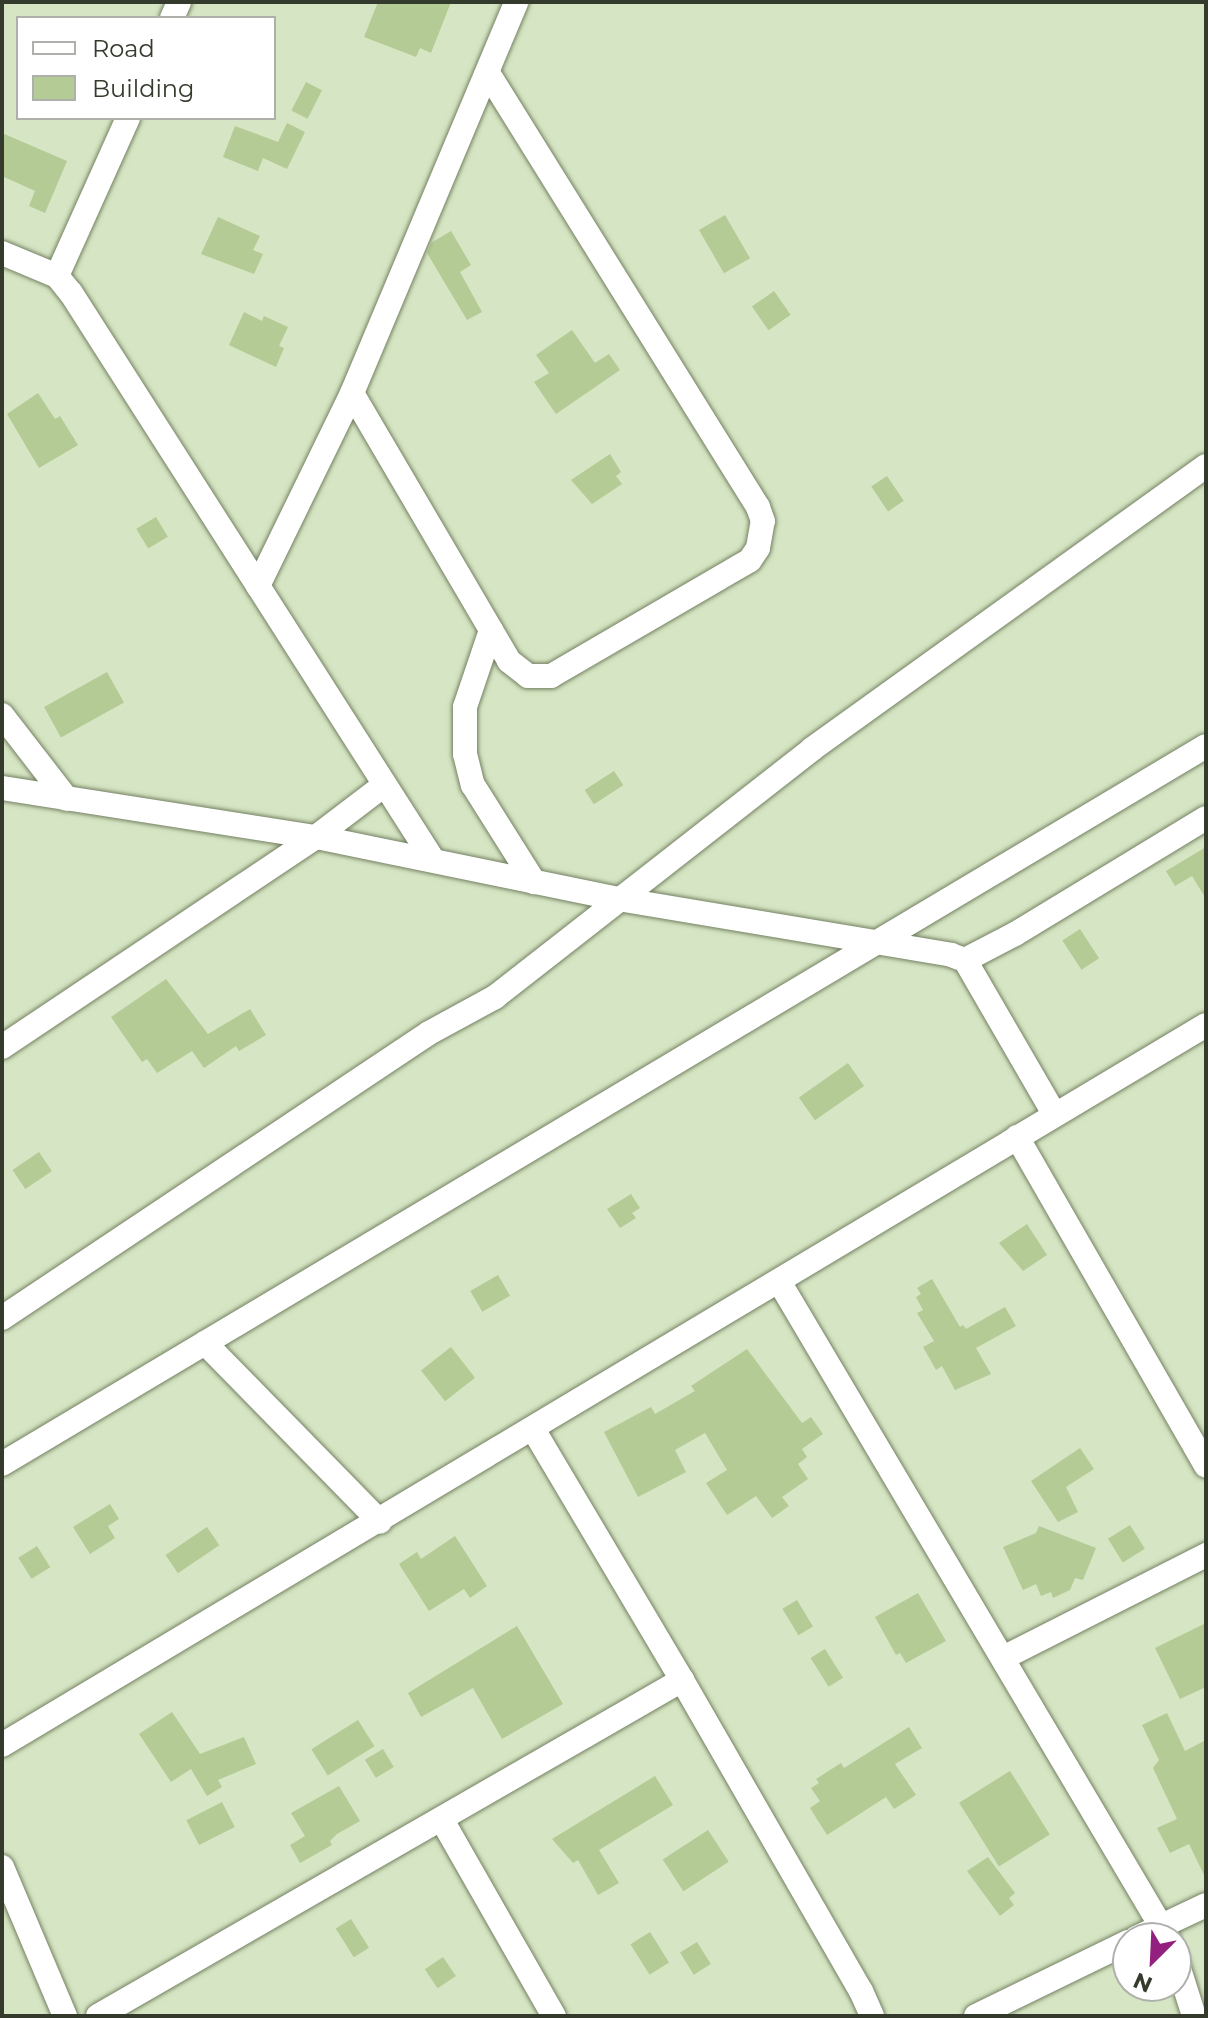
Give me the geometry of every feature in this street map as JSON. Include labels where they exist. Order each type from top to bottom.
[{"type":"street","points":[[258,586],[352,393],[516,2]]},
{"type":"street","points":[[352,393],[491,630],[517,670],[528,676],[551,676],[750,560],[758,548],[763,521],[758,507],[488,73]]},
{"type":"street","points":[[57,276],[127,120]]},
{"type":"street","points":[[2,253],[57,276],[83,309],[383,786],[433,860]]},
{"type":"street","points":[[2,1318],[429,1033],[495,997],[812,749],[1206,466]]},
{"type":"street","points":[[491,630],[465,707],[465,754],[473,785],[534,882]]},
{"type":"street","points":[[2,715],[67,799]]},
{"type":"street","points":[[2,1464],[1206,746]]},
{"type":"street","points":[[2,1047],[316,837],[383,786]]},
{"type":"street","points":[[2,788],[316,837],[618,899],[881,942],[965,960],[1015,934],[1206,818]]},
{"type":"street","points":[[965,960],[1055,1115]]},
{"type":"street","points":[[2,1745],[1206,1026]]},
{"type":"street","points":[[1017,1137],[1206,1466]]},
{"type":"street","points":[[780,1283],[1159,1922]]},
{"type":"street","points":[[205,1343],[380,1522]]},
{"type":"street","points":[[533,1429],[682,1680],[861,1991],[872,2016]]},
{"type":"street","points":[[1003,1658],[1206,1555]]},
{"type":"street","points":[[98,2016],[682,1680]]},
{"type":"street","points":[[442,1820],[554,2016]]},
{"type":"street","points":[[2,1867],[65,2016]]},
{"type":"street","points":[[1180,1922],[1206,1905]]},
{"type":"street","points":[[976,2016],[1112,1950]]},
{"type":"building","points":[[378,2],[451,2],[431,53],[420,48],[416,57],[364,37]]},
{"type":"building","points":[[306,82],[322,90],[308,119],[291,111]]},
{"type":"building","points":[[287,123],[305,132],[287,169],[263,158],[258,171],[223,157],[235,126],[278,142]]},
{"type":"building","points":[[2,133],[67,161],[45,213],[29,206],[35,191],[2,176]]},
{"type":"building","points":[[725,215],[750,258],[724,273],[699,230]]},
{"type":"building","points":[[218,217],[260,236],[253,250],[263,254],[254,274],[201,254]]},
{"type":"building","points":[[451,231],[471,265],[460,272],[482,312],[467,320],[427,253],[431,243]]},
{"type":"building","points":[[774,291],[791,315],[769,330],[752,306]]},
{"type":"building","points":[[244,312],[262,321],[264,316],[288,327],[279,346],[284,348],[276,367],[229,345]]},
{"type":"building","points":[[572,330],[595,363],[609,354],[620,370],[556,414],[534,382],[549,373],[536,355]]},
{"type":"building","points":[[38,393],[55,419],[60,416],[78,445],[39,468],[7,414]]},
{"type":"building","points":[[610,454],[621,472],[616,476],[622,484],[592,504],[571,480]]},
{"type":"building","points":[[887,476],[904,501],[888,511],[871,487]]},
{"type":"building","points":[[156,517],[168,537],[148,549],[136,529]]},
{"type":"building","points":[[107,672],[124,703],[61,738],[44,707]]},
{"type":"building","points":[[614,771],[623,785],[594,804],[585,790]]},
{"type":"building","points":[[1206,847],[1206,899],[1192,876],[1175,886],[1166,871]]},
{"type":"building","points":[[1080,929],[1099,958],[1081,970],[1062,940]]},
{"type":"building","points":[[166,979],[208,1034],[250,1009],[266,1035],[239,1051],[236,1046],[204,1068],[192,1051],[157,1073],[147,1059],[142,1062],[111,1017]]},
{"type":"building","points":[[848,1063],[864,1086],[815,1120],[799,1097]]},
{"type":"building","points":[[39,1152],[52,1171],[25,1189],[12,1170]]},
{"type":"building","points":[[631,1194],[640,1208],[632,1213],[636,1218],[620,1228],[607,1209]]},
{"type":"building","points":[[1027,1224],[1047,1255],[1023,1271],[999,1243]]},
{"type":"building","points":[[498,1275],[510,1296],[482,1312],[470,1291]]},
{"type":"building","points":[[932,1279],[960,1327],[963,1325],[966,1329],[1005,1307],[1016,1326],[976,1348],[991,1374],[955,1390],[942,1366],[936,1370],[923,1347],[934,1341],[917,1313],[923,1310],[916,1297],[921,1294],[917,1288]]},
{"type":"building","points":[[451,1347],[475,1378],[445,1401],[421,1370]]},
{"type":"building","points":[[747,1349],[802,1423],[811,1417],[823,1434],[802,1449],[807,1457],[798,1464],[808,1479],[782,1497],[789,1506],[772,1518],[756,1496],[727,1515],[706,1483],[727,1470],[705,1433],[675,1450],[686,1472],[638,1497],[604,1432],[651,1407],[655,1414],[695,1391],[691,1386]]},
{"type":"building","points":[[1080,1448],[1094,1469],[1066,1487],[1078,1512],[1058,1522],[1031,1481]]},
{"type":"building","points":[[110,1504],[119,1519],[108,1526],[115,1538],[90,1554],[73,1527]]},
{"type":"building","points":[[1130,1525],[1145,1549],[1123,1563],[1108,1539]]},
{"type":"building","points":[[1039,1526],[1096,1548],[1083,1580],[1075,1578],[1070,1590],[1053,1598],[1051,1592],[1041,1596],[1036,1584],[1023,1590],[1003,1547],[1036,1533]]},
{"type":"building","points":[[207,1527],[219,1545],[178,1573],[166,1555]]},
{"type":"building","points":[[455,1536],[487,1586],[470,1598],[464,1589],[429,1611],[399,1564],[417,1552],[421,1559]]},
{"type":"building","points":[[37,1546],[50,1567],[32,1579],[18,1558]]},
{"type":"building","points":[[918,1593],[946,1641],[906,1663],[900,1653],[896,1655],[875,1617]]},
{"type":"building","points":[[797,1600],[813,1627],[798,1635],[782,1609]]},
{"type":"building","points":[[1206,1623],[1206,1687],[1180,1699],[1155,1648]]},
{"type":"building","points":[[517,1626],[563,1704],[502,1739],[473,1688],[421,1717],[408,1693]]},
{"type":"building","points":[[825,1649],[843,1678],[829,1687],[811,1658]]},
{"type":"building","points":[[172,1712],[200,1754],[244,1737],[256,1764],[218,1780],[222,1787],[207,1796],[191,1769],[171,1782],[139,1734]]},
{"type":"building","points":[[1167,1713],[1185,1751],[1206,1740],[1206,1879],[1189,1844],[1170,1853],[1157,1828],[1177,1819],[1153,1768],[1159,1760],[1142,1725]]},
{"type":"building","points":[[358,1720],[374,1746],[328,1775],[311,1749]]},
{"type":"building","points":[[909,1727],[922,1748],[895,1764],[916,1795],[894,1809],[886,1797],[827,1835],[810,1808],[820,1801],[811,1788],[819,1783],[816,1779],[841,1763],[844,1768]]},
{"type":"building","points":[[383,1749],[394,1767],[376,1778],[365,1760]]},
{"type":"building","points":[[1010,1771],[1050,1835],[999,1866],[959,1803]]},
{"type":"building","points":[[655,1776],[673,1805],[599,1850],[619,1883],[598,1895],[578,1860],[573,1863],[552,1839]]},
{"type":"building","points":[[339,1786],[360,1821],[337,1834],[330,1841],[332,1845],[300,1863],[290,1845],[305,1836],[291,1813]]},
{"type":"building","points":[[222,1802],[235,1827],[199,1845],[186,1820]]},
{"type":"building","points":[[708,1830],[729,1862],[683,1891],[663,1859]]},
{"type":"building","points":[[988,1857],[1015,1893],[1009,1898],[1014,1905],[1000,1916],[967,1871]]},
{"type":"building","points":[[351,1919],[369,1948],[354,1957],[336,1929]]},
{"type":"building","points":[[650,1932],[669,1963],[650,1975],[630,1944]]},
{"type":"building","points":[[697,1942],[711,1964],[694,1975],[680,1953]]},
{"type":"building","points":[[443,1957],[456,1976],[438,1988],[425,1969]]}]
